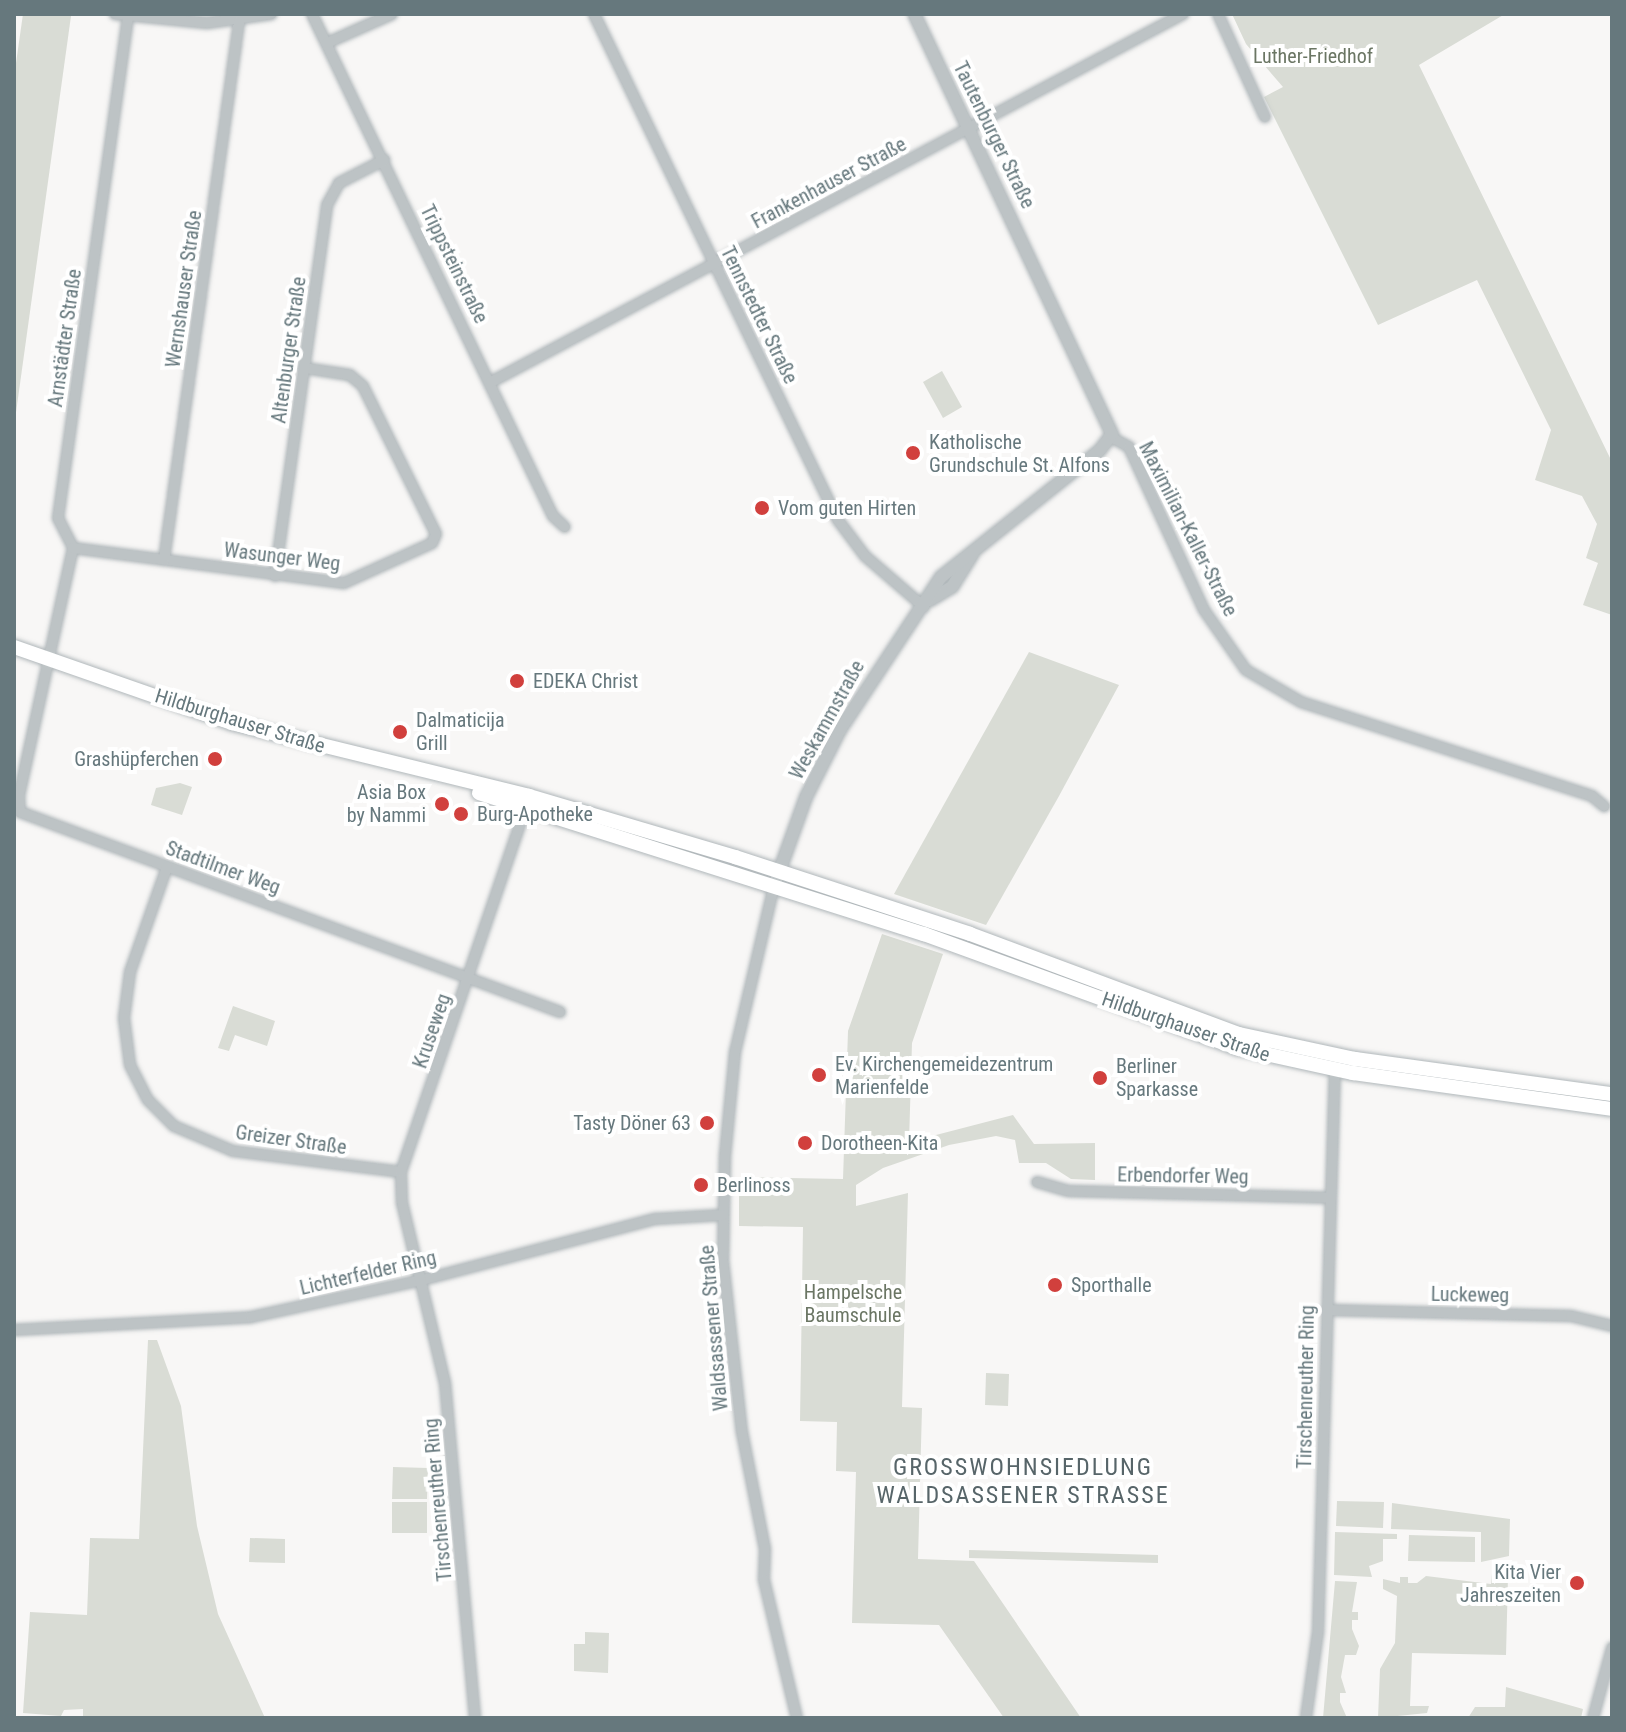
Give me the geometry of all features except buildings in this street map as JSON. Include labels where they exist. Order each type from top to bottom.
[{"type":"main road","name":"Hildburghauser Straße","points":[[14,647],[232,723],[470,785],[483,796],[528,803],[776,878],[1239,1034],[1336,1063],[1612,1109]]},
{"type":"main road","name":"Hildburghauser Straße","points":[[1336,1063],[1612,1094]]},
{"type":"street","points":[[115,14],[239,22],[271,14]]},
{"type":"street","name":"Trippsteinstraße","points":[[312,14],[553,516],[565,527]]},
{"type":"street","points":[[327,43],[392,14]]},
{"type":"street","name":"Tennstedter Straße","points":[[594,14],[838,520],[865,556],[927,604]]},
{"type":"street","name":"Tautenburger Straße","points":[[914,14],[1039,273]]},
{"type":"street","name":"Frankenhauser Straße","points":[[491,382],[1183,14]]},
{"type":"street","points":[[1218,14],[1265,117]]},
{"type":"street","name":"Arnstädter Straße","points":[[73,548],[58,518],[128,17]]},
{"type":"street","name":"Wernshauser Straße","points":[[164,560],[239,22]]},
{"type":"street","name":"Altenburger Straße","points":[[275,576],[329,197],[346,179],[384,160]]},
{"type":"street","name":"Maximilian-Kaller-Straße","points":[[1039,273],[1107,416],[1111,437],[1129,447],[1213,626],[1239,665],[1257,679],[1301,702],[1592,796],[1604,806]]},
{"type":"street","name":"Wasunger Weg","points":[[73,548],[275,576],[356,581],[436,537],[363,386],[350,375],[304,368]]},
{"type":"street","name":"Weskammstraße","points":[[776,878],[838,733],[927,604],[941,577],[1111,437]]},
{"type":"street","points":[[50,659],[73,548]]},
{"type":"street","name":"Stadtilmer Weg","points":[[50,659],[19,795],[20,812],[560,1012]]},
{"type":"street","name":"Kruseweg","points":[[422,1280],[402,1203],[401,1172],[528,803]]},
{"type":"street","name":"Greizer Straße","points":[[167,867],[130,972],[124,1018],[130,1065],[148,1100],[174,1126],[233,1151],[401,1172]]},
{"type":"street","name":"Waldsassener Straße","points":[[776,878],[735,1052],[723,1215],[724,1286],[744,1444],[765,1549],[764,1580],[797,1718]]},
{"type":"street","name":"Tirschenreuther Ring","points":[[1306,1718],[1319,1627],[1336,1063]]},
{"type":"street","name":"Erbendorfer Weg","points":[[1037,1182],[1069,1191],[1330,1198]]},
{"type":"street","name":"Lichterfelder Ring","points":[[14,1330],[208,1323],[422,1280],[655,1219],[723,1215]]},
{"type":"street","name":"Tirschenreuther Ring","points":[[422,1280],[453,1446],[475,1718]]},
{"type":"street","name":"Luckeweg","points":[[1327,1310],[1571,1316],[1612,1326]]},
{"type":"street","points":[[1593,1718],[1612,1648]]},
{"type":"green space","points":[[23,14],[71,16],[14,427],[14,77]]},
{"type":"green space","name":"Luther-Friedhof","points":[[1232,14],[1505,14],[1419,65],[1612,462],[1612,615],[1583,605],[1598,563],[1586,558],[1597,524],[1582,496],[1535,480],[1551,430],[1477,280],[1378,325],[1264,97],[1283,87],[1246,44]]},
{"type":"green space","points":[[942,371],[962,407],[943,418],[923,382]]},
{"type":"green space","points":[[1029,652],[1119,685],[1059,796],[986,925],[894,894]]},
{"type":"green space","points":[[180,783],[192,787],[182,815],[151,805],[156,788]]},
{"type":"green space","name":"Hampelsche Baumschule","points":[[882,934],[943,954],[912,1043],[909,1142],[1013,1115],[1034,1144],[1095,1143],[1095,1180],[1071,1179],[1046,1163],[1019,1163],[1015,1140],[996,1136],[949,1145],[883,1168],[856,1185],[856,1206],[908,1193],[902,1407],[922,1408],[918,1559],[974,1561],[1081,1718],[1004,1718],[939,1625],[852,1623],[856,1472],[836,1471],[837,1422],[800,1421],[803,1227],[739,1226],[739,1177],[843,1179],[848,1031]]},
{"type":"green space","points":[[233,1006],[275,1021],[267,1046],[235,1035],[229,1051],[218,1048]]},
{"type":"green space","points":[[148,1340],[157,1340],[181,1406],[197,1526],[218,1614],[265,1718],[83,1718],[83,1709],[64,1710],[61,1716],[23,1713],[30,1612],[87,1615],[90,1538],[139,1539]]},
{"type":"green space","points":[[986,1373],[1009,1374],[1008,1406],[985,1405]]},
{"type":"green space","points":[[393,1467],[428,1468],[427,1499],[392,1499]]},
{"type":"green space","points":[[1337,1501],[1384,1502],[1383,1528],[1336,1526]]},
{"type":"green space","points":[[392,1502],[427,1502],[427,1533],[392,1533]]},
{"type":"green space","points":[[1392,1503],[1510,1519],[1509,1556],[1481,1562],[1481,1532],[1391,1529]]},
{"type":"green space","points":[[1335,1532],[1397,1534],[1397,1539],[1383,1539],[1383,1561],[1369,1566],[1372,1577],[1334,1575]]},
{"type":"green space","points":[[1409,1535],[1475,1537],[1475,1562],[1408,1561]]},
{"type":"green space","points":[[250,1538],[285,1539],[285,1563],[249,1562]]},
{"type":"green space","points":[[969,1550],[1158,1555],[1158,1563],[969,1558]]},
{"type":"green space","points":[[1492,1573],[1508,1577],[1506,1655],[1412,1653],[1410,1706],[1429,1706],[1427,1713],[1378,1718],[1380,1669],[1395,1643],[1397,1596],[1383,1589],[1383,1579],[1400,1583],[1400,1577],[1408,1577],[1408,1583],[1417,1583],[1426,1576],[1491,1584]]},
{"type":"green space","points":[[1335,1581],[1357,1582],[1352,1612],[1358,1612],[1358,1620],[1352,1620],[1352,1629],[1359,1646],[1356,1655],[1345,1655],[1341,1677],[1346,1693],[1340,1693],[1340,1702],[1347,1718],[1323,1718]]},
{"type":"green space","points":[[585,1632],[609,1633],[608,1673],[574,1671],[574,1644],[585,1644]]},
{"type":"green space","points":[[1506,1687],[1583,1709],[1581,1718],[1468,1718],[1475,1707],[1505,1707]]},
{"type":"place","name":"Katholische Grundschule St. Alfons","points":[[913,453]]},
{"type":"place","name":"Vom guten Hirten","points":[[762,508]]},
{"type":"place","name":"EDEKA Christ","points":[[517,681]]},
{"type":"place","name":"Dalmaticija Grill","points":[[400,732]]},
{"type":"place","name":"Grashüpferchen","points":[[215,759]]},
{"type":"place","name":"Asia Box by Nammi","points":[[442,804]]},
{"type":"place","name":"Burg-Apotheke","points":[[461,814]]},
{"type":"place","name":"Ev. Kirchengemeidezentrum Marienfelde","points":[[819,1075]]},
{"type":"place","name":"Berliner Sparkasse","points":[[1100,1078]]},
{"type":"place","name":"Tasty Döner 63","points":[[707,1123]]},
{"type":"place","name":"Dorotheen-Kita","points":[[805,1143]]},
{"type":"place","name":"Berlinoss","points":[[701,1185]]},
{"type":"place","name":"Sporthalle","points":[[1055,1285]]},
{"type":"place","name":"Kita Vier Jahreszeiten","points":[[1577,1583]]},
{"type":"district","name":"GROSSWOHNSIEDLUNG WALDSASSENER STRASSE","points":[[1023,1482]]}]
